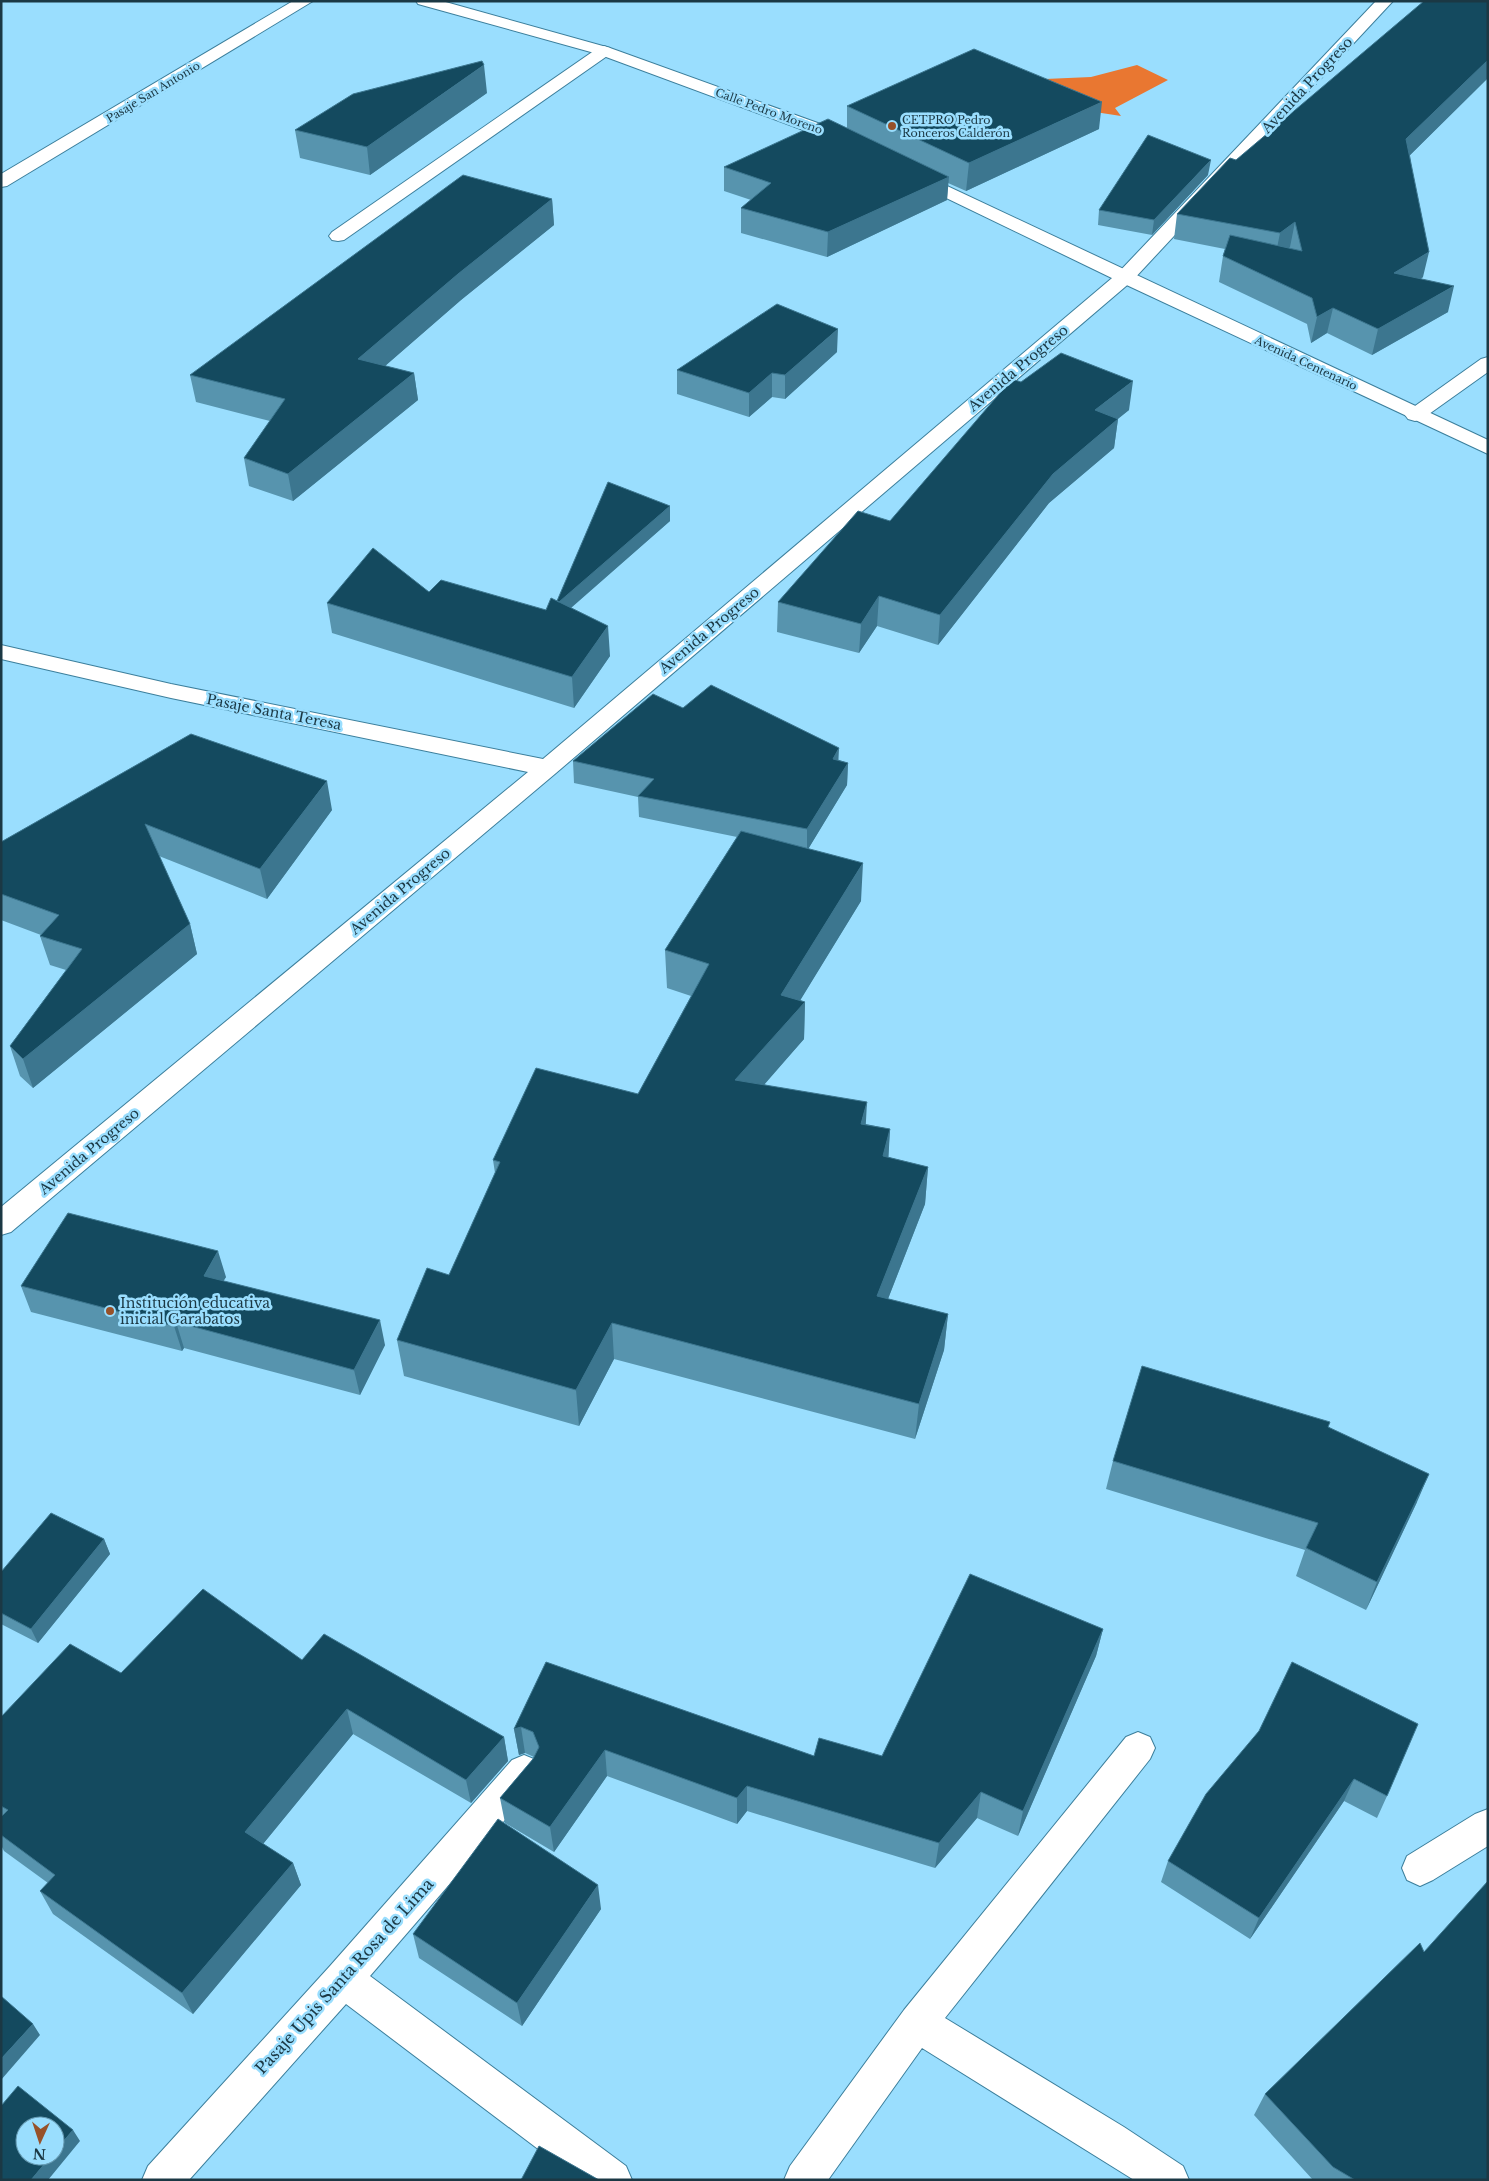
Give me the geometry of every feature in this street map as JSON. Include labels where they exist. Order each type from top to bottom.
[{"type":"street","name":"Pasaje San Antonio","points":[[1,182],[305,1]]},
{"type":"street","name":"Calle Pedro Moreno","points":[[424,1],[604,51],[820,130],[856,147]]},
{"type":"street","name":"Avenida Progreso","points":[[1,1224],[548,768],[1125,278],[1385,1]]},
{"type":"street","points":[[338,236],[604,51]]},
{"type":"street","points":[[901,169],[1125,278]]},
{"type":"street","name":"Avenida Centenario","points":[[1125,278],[1488,448]]},
{"type":"street","points":[[1415,415],[1488,363]]},
{"type":"street","name":"Pasaje Santa Teresa","points":[[1,652],[171,691],[548,768]]},
{"type":"street","points":[[804,2180],[917,2023],[1138,1748]]},
{"type":"street","name":"Pasaje Upis Santa Rosa de Lima","points":[[162,2180],[343,1979],[524,1772]]},
{"type":"street","points":[[1420,1868],[1488,1826]]},
{"type":"street","points":[[343,1979],[612,2180]]},
{"type":"street","points":[[917,2023],[1110,2141],[1169,2180]]},
{"type":"shaded area","points":[[1137,65],[1168,80],[1115,108],[1121,116],[1082,110],[1045,79],[1091,77]]},
{"type":"building","points":[[1424,1],[1488,1],[1488,60],[1406,139],[1429,252],[1394,273],[1454,286],[1378,329],[1333,308],[1317,317],[1312,298],[1223,256],[1230,235],[1302,251],[1295,222],[1280,233],[1177,214],[1230,158],[1236,160]]},
{"type":"building","points":[[974,49],[1102,102],[969,163],[847,106]]},
{"type":"building","points":[[482,61],[484,65],[367,147],[295,130],[353,94]]},
{"type":"building","points":[[828,119],[949,177],[828,232],[741,208],[771,183],[724,167]]},
{"type":"building","points":[[1148,135],[1211,160],[1154,220],[1099,210]]},
{"type":"building","points":[[463,175],[552,199],[458,274],[358,359],[414,373],[288,474],[244,458],[285,399],[190,375]]},
{"type":"building","points":[[777,304],[838,329],[785,375],[772,373],[749,393],[677,370]]},
{"type":"building","points":[[1061,353],[1133,381],[1095,410],[1118,419],[1053,474],[940,615],[879,596],[861,624],[778,602],[858,511],[890,521],[1012,379],[1021,382]]},
{"type":"building","points":[[608,482],[670,506],[559,602],[557,601]]},
{"type":"building","points":[[373,548],[429,592],[441,580],[546,610],[551,598],[608,626],[572,677],[327,603]]},
{"type":"building","points":[[711,685],[839,748],[833,759],[848,763],[807,829],[638,796],[654,779],[573,761],[653,694],[683,708]]},
{"type":"building","points":[[191,734],[327,781],[260,869],[145,824],[190,924],[23,1059],[10,1046],[82,949],[40,936],[59,915],[1,894],[1,842]]},
{"type":"building","points":[[741,831],[863,863],[781,995],[805,1002],[735,1080],[867,1102],[861,1124],[890,1129],[883,1156],[928,1167],[877,1296],[948,1314],[919,1404],[612,1323],[576,1390],[397,1340],[427,1268],[449,1275],[500,1162],[493,1160],[536,1068],[638,1094],[709,964],[665,950]]},
{"type":"building","points":[[68,1213],[218,1251],[204,1276],[380,1320],[354,1370],[176,1322],[174,1326],[21,1286]]},
{"type":"building","points":[[1142,1366],[1330,1422],[1328,1427],[1429,1474],[1377,1582],[1306,1548],[1318,1523],[1113,1461]]},
{"type":"building","points":[[51,1513],[104,1539],[31,1629],[1,1613],[1,1572]]},
{"type":"building","points":[[970,1574],[1103,1629],[1023,1811],[981,1792],[939,1843],[747,1786],[737,1798],[605,1750],[550,1827],[500,1798],[533,1759],[539,1747],[533,1732],[521,1727],[514,1729],[546,1662],[814,1756],[819,1738],[882,1756]]},
{"type":"building","points":[[203,1589],[302,1660],[324,1634],[504,1737],[466,1780],[347,1709],[245,1832],[293,1863],[182,1993],[40,1891],[55,1875],[1,1835],[1,1817],[8,1810],[1,1806],[1,1717],[70,1644],[121,1673]]},
{"type":"building","points":[[1292,1662],[1418,1724],[1387,1796],[1354,1779],[1259,1918],[1168,1861],[1206,1794],[1259,1731]]},
{"type":"building","points":[[498,1819],[598,1885],[517,2003],[413,1934]]},
{"type":"building","points":[[1488,1881],[1488,2180],[1355,2180],[1333,2167],[1265,2094],[1420,1943],[1424,1952]]},
{"type":"building","points":[[1,1996],[33,2024],[1,2059]]},
{"type":"building","points":[[18,2086],[56,2116],[15,2116],[15,2166],[43,2166],[31,2180],[1,2180],[1,2106]]},
{"type":"building","points":[[65,2124],[73,2130],[65,2139]]},
{"type":"building","points":[[539,2146],[599,2180],[521,2180]]},
{"type":"place","name":"CETPRO Pedro Ronceros Calderón","points":[[892,126]]},
{"type":"place","name":"Institución educativa inicial Garabatos","points":[[110,1311]]}]
